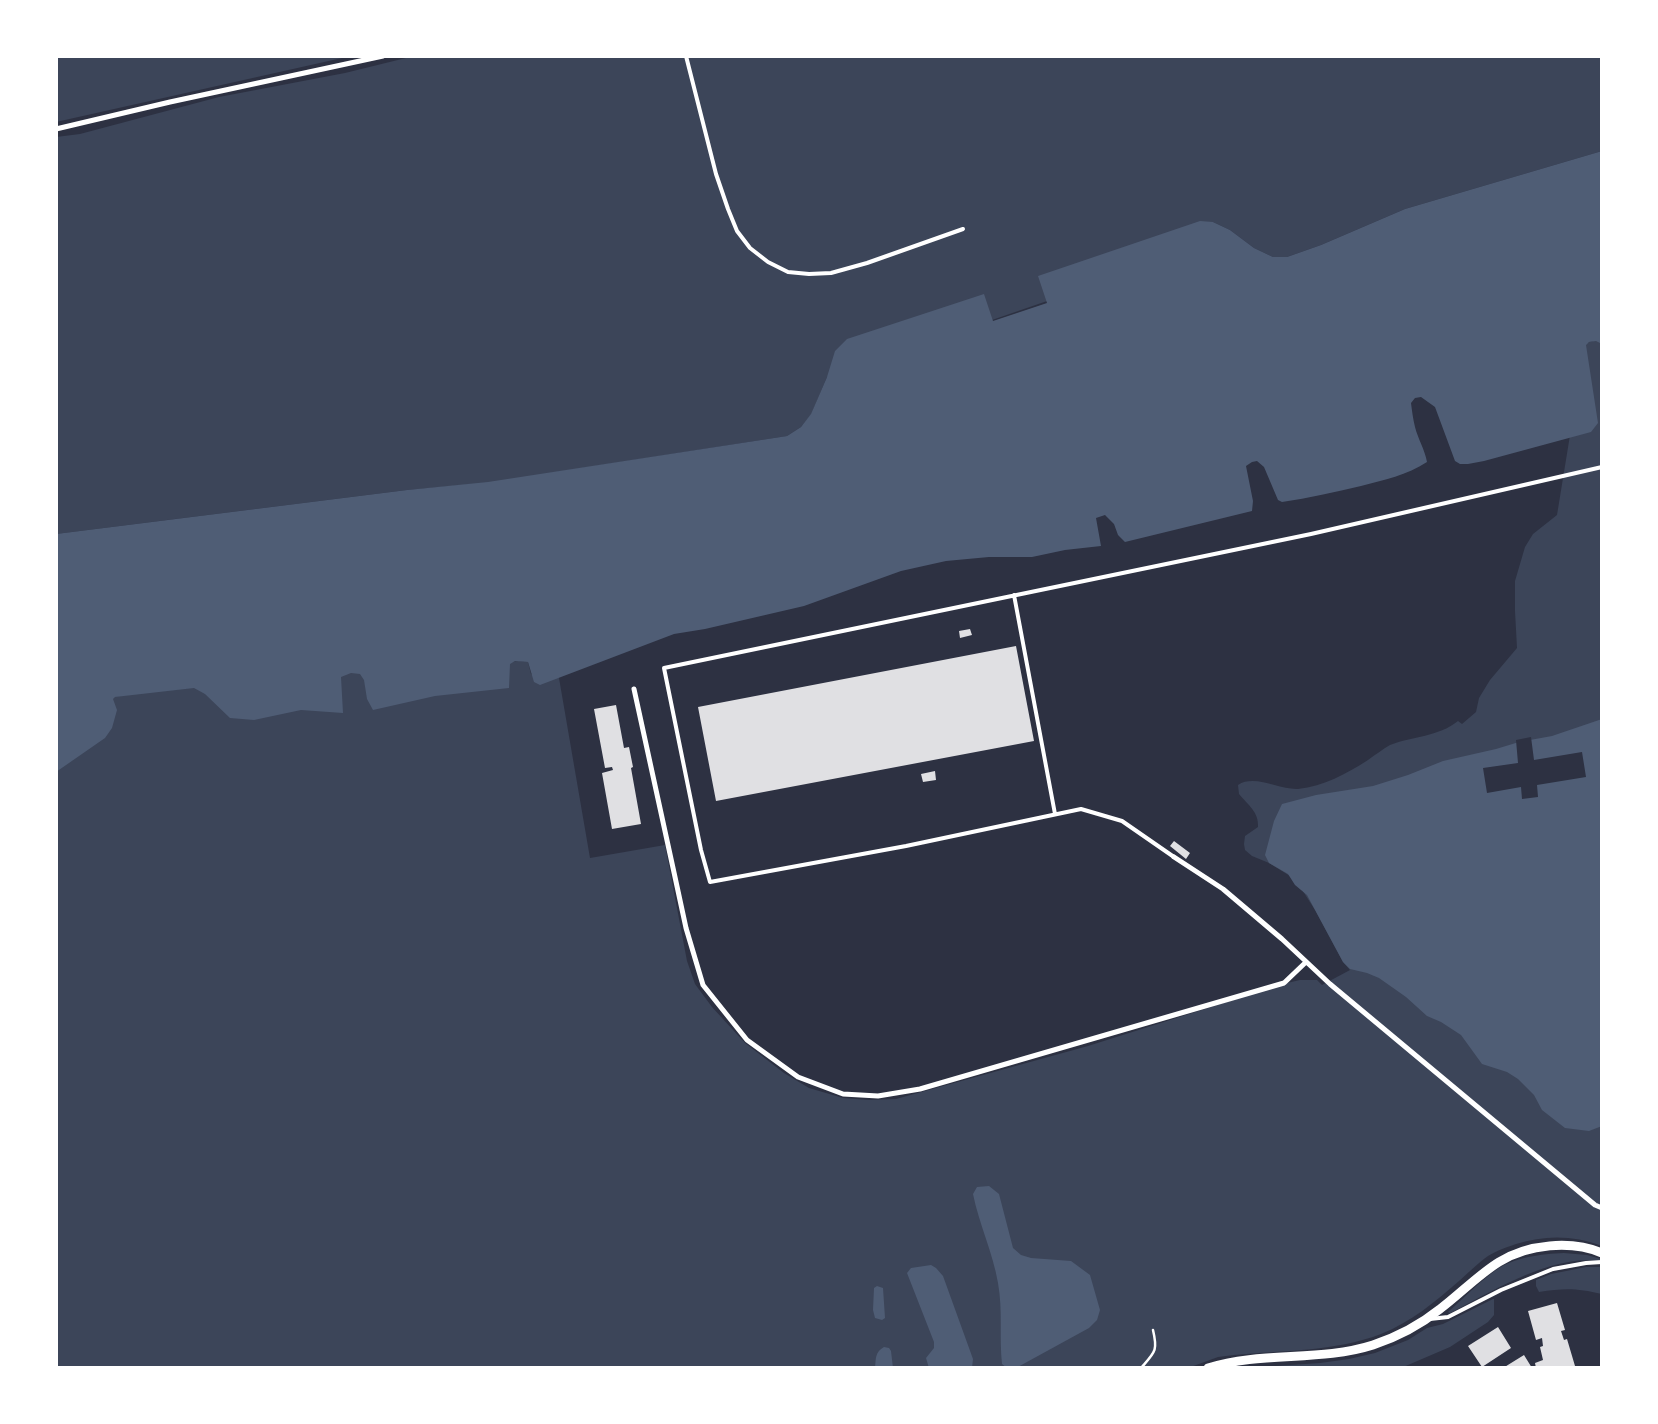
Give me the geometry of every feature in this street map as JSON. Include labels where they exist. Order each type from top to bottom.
[{"type":"street","points":[[56,129],[382,56]]},
{"type":"street","points":[[634,689],[674,877],[686,928],[703,985],[747,1040],[798,1077],[843,1094],[878,1096],[920,1089],[1284,983],[1306,962]]},
{"type":"street","points":[[1174,857],[1224,889],[1330,984],[1595,1205],[1602,1208]]},
{"type":"street","points":[[1208,1368],[1232,1362],[1332,1354],[1354,1350],[1392,1338],[1426,1320],[1484,1272],[1515,1254],[1536,1248],[1558,1246],[1579,1247],[1602,1254]]},
{"type":"lane","points":[[686,56],[716,174],[728,209],[737,231],[750,248],[768,262],[788,272],[809,274],[831,273],[867,263],[963,229]]},
{"type":"lane","points":[[1174,857],[1122,821],[1081,809],[906,846],[710,882],[701,850],[664,668],[1312,534],[1602,467]]},
{"type":"lane","points":[[1014,595],[1055,814]]},
{"type":"lane","points":[[1426,1320],[1448,1317],[1501,1290],[1553,1269],[1602,1262]]},
{"type":"path","points":[[1141,1368],[1156,1348],[1153,1330]]},
{"type":"shaded area","points":[[56,56],[351,56],[56,122]]},
{"type":"shaded area","points":[[414,56],[1602,56],[1602,151],[1405,209],[1321,245],[1287,257],[1273,257],[1254,248],[1230,230],[1213,222],[1200,222],[1050,300],[827,377],[811,415],[801,427],[787,436],[488,483],[407,490],[56,534],[56,137],[80,134],[219,97],[345,73]]},
{"type":"shaded area","points":[[1602,151],[1602,344],[1596,341],[1589,342],[1586,345],[1598,423],[1591,432],[1484,461],[1460,464],[1455,461],[1435,407],[1421,397],[1415,398],[1411,403],[1414,421],[1427,462],[1403,474],[1378,482],[1282,502],[1278,500],[1264,467],[1257,461],[1252,462],[1246,466],[1253,501],[1252,511],[1125,542],[1118,535],[1114,524],[1105,515],[1096,518],[1101,546],[1065,550],[1032,557],[989,557],[946,561],[901,571],[804,606],[705,629],[674,634],[540,685],[534,682],[528,662],[515,661],[510,664],[509,688],[435,696],[373,710],[367,699],[364,680],[360,674],[351,673],[341,677],[343,713],[301,710],[254,720],[230,718],[205,694],[194,688],[115,697],[113,699],[117,710],[112,728],[105,738],[56,772],[56,534],[407,490],[488,482],[787,436],[801,427],[811,414],[827,377],[835,351],[847,339],[984,294],[993,321],[1047,303],[1038,276],[1200,221],[1213,222],[1230,230],[1254,248],[1273,257],[1287,257],[1321,245],[1405,209]]},
{"type":"shaded area","points":[[1602,339],[1602,1246],[1570,1238],[1538,1239],[1516,1244],[1488,1256],[1422,1311],[1402,1324],[1381,1334],[1363,1340],[1327,1347],[1218,1357],[1188,1368],[56,1368],[56,710],[123,695],[353,670],[528,662],[531,674],[536,677],[559,678],[590,858],[665,845],[687,961],[695,984],[712,1007],[745,1043],[784,1073],[809,1088],[843,1098],[869,1100],[896,1099],[1088,1046],[1287,983],[1300,980],[1317,980],[1322,985],[1350,970],[1343,962],[1299,885],[1290,876],[1269,863],[1252,856],[1245,850],[1245,836],[1258,827],[1258,822],[1252,809],[1239,794],[1238,785],[1252,781],[1298,789],[1317,785],[1351,770],[1390,745],[1434,733],[1458,721],[1462,724],[1476,712],[1479,698],[1490,680],[1517,648],[1515,581],[1525,547],[1533,534],[1557,515],[1585,343]]},
{"type":"shaded area","points":[[1602,719],[1602,1126],[1589,1131],[1565,1128],[1542,1110],[1534,1095],[1518,1079],[1507,1072],[1482,1064],[1461,1035],[1441,1022],[1427,1016],[1406,997],[1379,978],[1350,969],[1343,962],[1307,895],[1295,885],[1288,874],[1269,863],[1265,855],[1274,821],[1282,804],[1316,795],[1373,786],[1443,761],[1519,742],[1552,736]]},
{"type":"shaded area","points":[[989,1186],[999,1194],[1013,1248],[1021,1255],[1031,1258],[1071,1261],[1090,1275],[1100,1310],[1097,1320],[1089,1328],[1016,1368],[1007,1368],[1002,1364],[998,1283],[973,1194],[977,1187]]},
{"type":"shaded area","points":[[1564,1253],[1587,1255],[1601,1259],[1600,1261],[1581,1260],[1562,1263],[1542,1269],[1503,1285],[1450,1313],[1448,1312],[1503,1266],[1529,1257]]},
{"type":"shaded area","points":[[931,1265],[943,1276],[973,1359],[972,1368],[929,1368],[926,1358],[934,1348],[934,1342],[907,1273],[911,1268]]},
{"type":"shaded area","points":[[1586,1267],[1602,1267],[1602,1294],[1570,1289],[1539,1292],[1536,1286],[1536,1280],[1551,1274]]},
{"type":"shaded area","points":[[877,1286],[883,1288],[885,1318],[882,1320],[875,1318],[873,1310],[874,1288]]},
{"type":"shaded area","points":[[1493,1299],[1494,1315],[1488,1322],[1450,1347],[1401,1368],[1246,1368],[1320,1363],[1375,1353],[1408,1340],[1427,1328],[1443,1324]]},
{"type":"shaded area","points":[[884,1347],[889,1348],[891,1351],[893,1368],[875,1368],[877,1353]]},
{"type":"pier","points":[[1531,737],[1534,760],[1582,752],[1586,777],[1537,785],[1538,797],[1522,799],[1521,787],[1487,793],[1483,768],[1518,763],[1516,740]]},
{"type":"building","points":[[970,629],[972,635],[960,638],[959,631]]},
{"type":"building","points":[[1016,646],[1034,741],[716,801],[698,707]]},
{"type":"building","points":[[616,705],[624,748],[629,747],[641,824],[612,829],[602,773],[613,770],[612,767],[605,768],[594,709]]},
{"type":"building","points":[[935,771],[936,780],[923,782],[921,774]]},
{"type":"building","points":[[1174,841],[1190,853],[1186,859],[1170,846]]},
{"type":"building","points":[[1557,1303],[1565,1330],[1561,1331],[1564,1340],[1567,1339],[1575,1366],[1569,1368],[1536,1368],[1535,1363],[1543,1360],[1540,1347],[1543,1346],[1542,1338],[1536,1340],[1528,1311]]},
{"type":"building","points":[[1498,1327],[1511,1348],[1482,1367],[1468,1346]]},
{"type":"building","points":[[1524,1355],[1532,1368],[1503,1368]]}]
